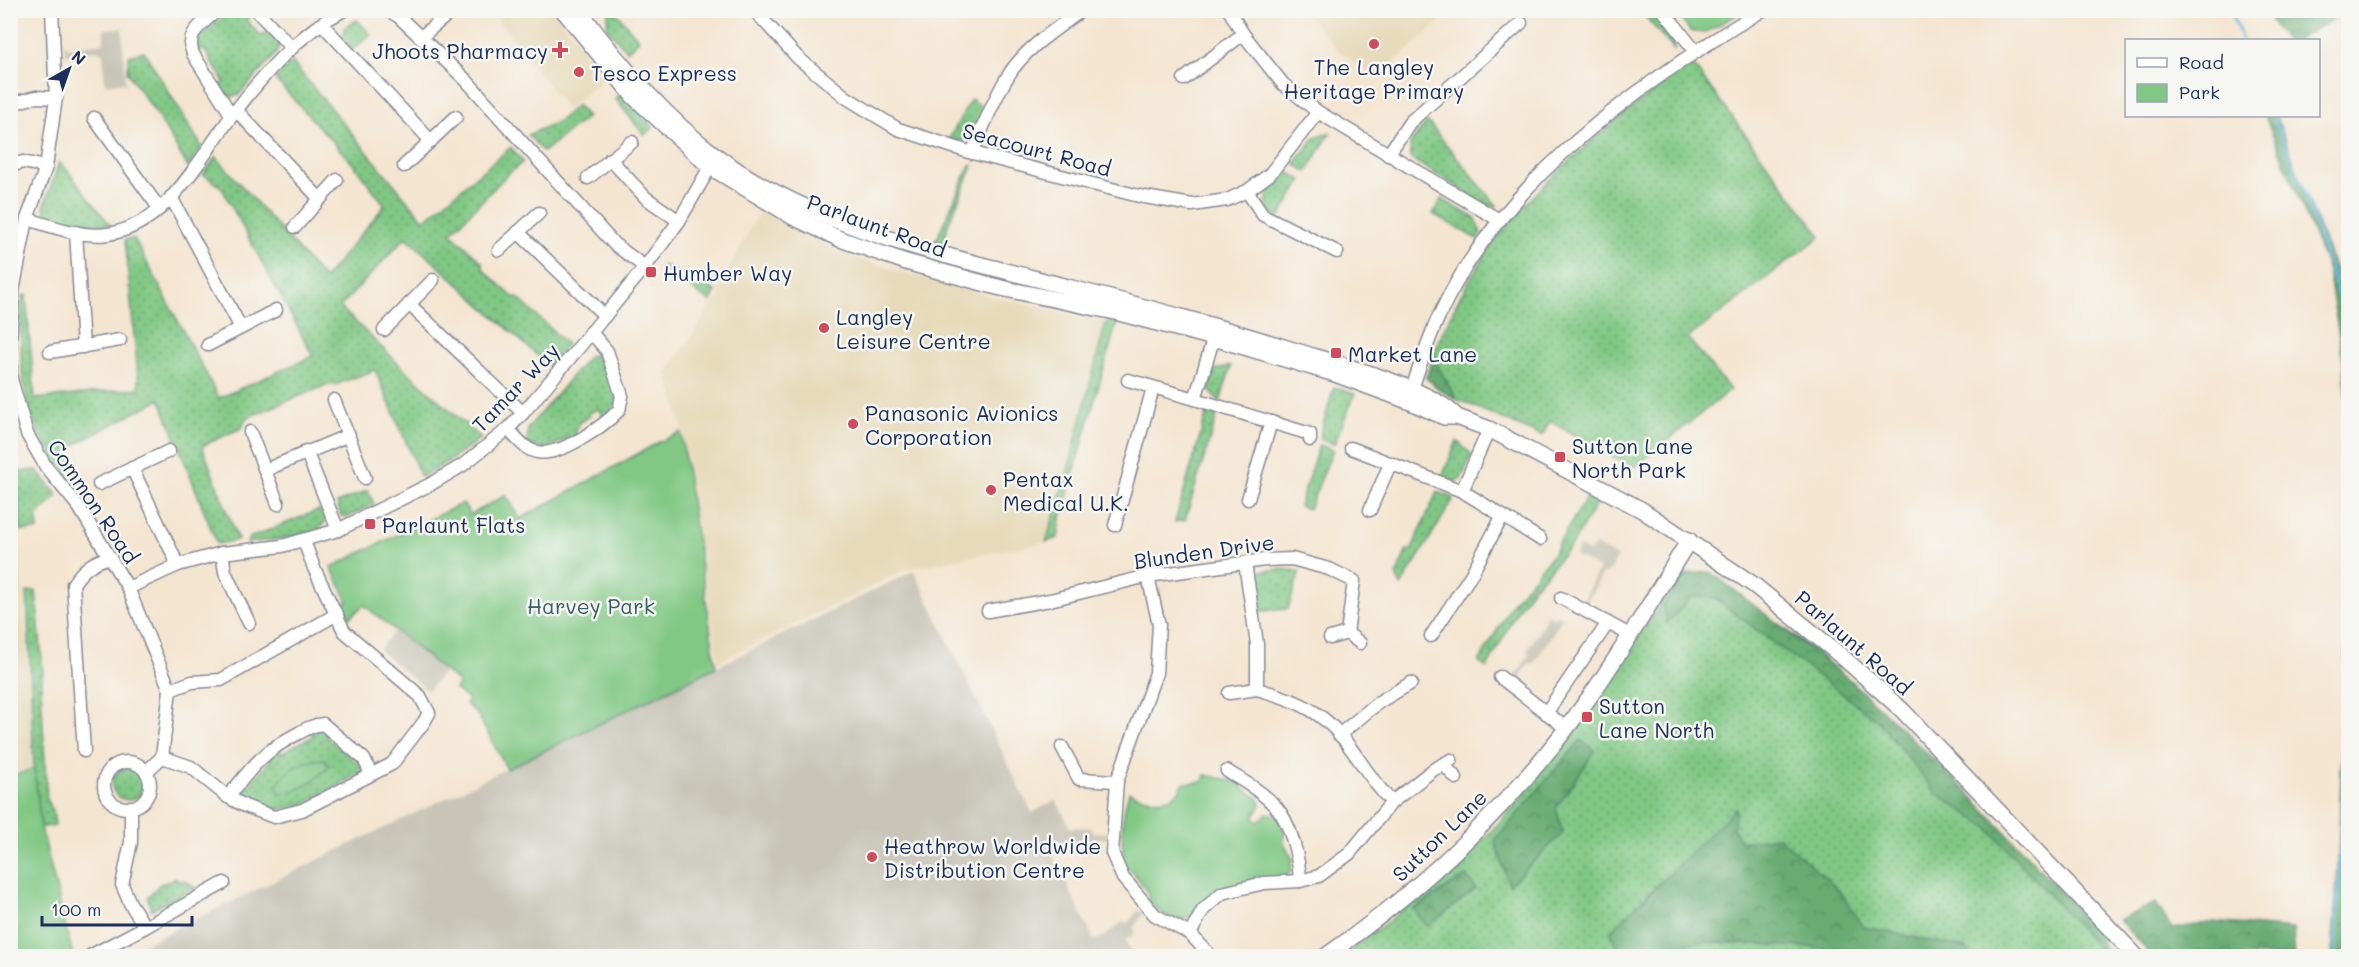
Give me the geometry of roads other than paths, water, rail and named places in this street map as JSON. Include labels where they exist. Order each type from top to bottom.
[{"type":"street","name":"Common Road","points":[[52,10],[56,98],[46,167],[27,219],[13,291],[11,379],[27,434],[46,468],[80,507],[128,588],[170,690],[162,757]]},
{"type":"street","points":[[217,10],[192,35],[189,44],[193,54],[234,112],[320,199]]},
{"type":"street","points":[[256,10],[292,48]]},
{"type":"street","points":[[27,219],[76,232],[107,234],[134,226],[171,197],[195,169],[234,112],[264,76],[292,48],[344,10]]},
{"type":"street","points":[[387,10],[398,16],[466,81],[614,244],[645,267]]},
{"type":"street","points":[[421,37],[453,10]]},
{"type":"street","name":"Parlaunt Road","points":[[563,10],[581,15],[651,97],[713,161],[798,203],[838,220],[926,250],[1215,332],[1335,375],[1410,396],[1444,417],[1458,417],[1489,429],[1642,510],[1689,540],[1793,616],[1902,711],[2136,957]]},
{"type":"street","name":"Seacourt Road","points":[[754,10],[798,58],[847,98],[898,129],[972,153],[1139,196],[1192,205],[1227,200],[1247,191],[1269,174],[1318,112]]},
{"type":"street","points":[[972,153],[1009,74],[1035,45],[1082,10]]},
{"type":"street","points":[[1229,10],[1243,34],[1283,84],[1318,112],[1499,220]]},
{"type":"street","points":[[1663,10],[1695,51]]},
{"type":"street","points":[[1410,396],[1439,316],[1466,268],[1499,220],[1563,153],[1636,93],[1695,51],[1763,10]]},
{"type":"street","points":[[322,24],[431,141]]},
{"type":"street","points":[[1388,155],[1410,122],[1521,24]]},
{"type":"street","points":[[1184,79],[1243,34]]},
{"type":"street","points":[[10,104],[36,96],[56,98]]},
{"type":"street","points":[[404,166],[456,117]]},
{"type":"street","points":[[94,118],[159,208]]},
{"type":"street","points":[[588,178],[632,142]]},
{"type":"street","points":[[610,159],[646,198],[679,221]]},
{"type":"street","name":"Tamar Way","points":[[128,588],[178,564],[222,553],[282,546],[338,530],[455,470],[508,429],[591,332],[645,267],[679,221],[713,161]]},
{"type":"street","points":[[10,166],[23,162],[46,167]]},
{"type":"street","points":[[295,227],[337,180]]},
{"type":"street","points":[[1247,191],[1263,215],[1337,252]]},
{"type":"street","points":[[171,197],[241,328]]},
{"type":"street","points":[[500,250],[539,213]]},
{"type":"street","points":[[518,231],[604,316]]},
{"type":"street","points":[[76,232],[83,346]]},
{"type":"street","points":[[384,330],[433,279]]},
{"type":"street","points":[[409,304],[523,413]]},
{"type":"street","points":[[208,345],[276,310]]},
{"type":"street","points":[[508,429],[526,447],[536,452],[553,453],[597,429],[619,410],[622,396],[608,351],[591,332]]},
{"type":"street","points":[[1195,399],[1215,332]]},
{"type":"street","points":[[50,352],[120,340]]},
{"type":"street","points":[[1128,380],[1310,434],[1311,440]]},
{"type":"street","points":[[1115,525],[1153,388]]},
{"type":"street","points":[[334,400],[365,478]]},
{"type":"street","points":[[1248,499],[1271,422]]},
{"type":"street","points":[[1462,491],[1489,429]]},
{"type":"street","points":[[250,432],[278,504]]},
{"type":"street","points":[[265,470],[349,435]]},
{"type":"street","points":[[1351,448],[1462,491],[1540,539]]},
{"type":"street","points":[[99,484],[170,451]]},
{"type":"street","points":[[306,451],[338,530]]},
{"type":"street","points":[[1370,510],[1390,465]]},
{"type":"street","points":[[132,468],[178,564]]},
{"type":"street","points":[[1431,636],[1471,575],[1502,517]]},
{"type":"street","name":"Sutton Lane","points":[[1326,957],[1380,917],[1440,866],[1515,790],[1566,728],[1630,636],[1689,540]]},
{"type":"street","points":[[146,772],[162,757],[191,767],[228,797],[274,817],[302,810],[392,764],[424,722],[429,713],[420,696],[344,631],[314,568],[304,541]]},
{"type":"street","points":[[222,553],[225,572],[249,623]]},
{"type":"street","points":[[84,751],[73,584],[83,569],[110,557]]},
{"type":"street","name":"Blunden Drive","points":[[988,611],[1050,600],[1148,576],[1265,560],[1292,559],[1329,569],[1354,581],[1347,633]]},
{"type":"street","points":[[1245,563],[1257,644],[1257,689]]},
{"type":"street","points":[[1148,576],[1159,625],[1156,673],[1117,781],[1112,853],[1123,878],[1155,915],[1190,934],[1212,957]]},
{"type":"street","points":[[1561,598],[1630,636]]},
{"type":"street","points":[[170,690],[192,682],[221,680],[337,614]]},
{"type":"street","points":[[1546,713],[1608,623]]},
{"type":"street","points":[[1330,638],[1347,633],[1360,643]]},
{"type":"street","points":[[1500,677],[1566,728]]},
{"type":"street","points":[[1339,735],[1379,702],[1411,683]]},
{"type":"street","points":[[1229,693],[1257,689],[1294,700],[1324,719],[1339,735],[1377,788],[1392,802]]},
{"type":"street","points":[[228,797],[260,757],[274,746],[314,725],[323,724],[348,745],[364,759],[371,774]]},
{"type":"street","points":[[1062,747],[1079,779],[1117,781]]},
{"type":"street","points":[[127,762],[141,767],[150,779],[148,794],[138,805],[131,807],[123,807],[111,800],[105,787],[108,772],[119,763],[127,762]]},
{"type":"street","points":[[1190,934],[1203,910],[1222,893],[1264,883],[1300,881],[1319,876],[1349,854],[1392,802],[1447,762],[1456,778]]},
{"type":"street","points":[[1227,771],[1257,789],[1278,808],[1292,838],[1299,862],[1300,881]]},
{"type":"street","points":[[131,807],[131,842],[122,885],[145,927]]},
{"type":"street","points":[[90,957],[224,883]]},
{"type":"waterway","points":[[2231,10],[2242,39]]},
{"type":"waterway","points":[[2273,117],[2304,191],[2342,305],[2348,360]]},
{"type":"waterway","points":[[2335,956],[2348,698]]},
{"type":"place","name":"The Langley Heritage Primary","points":[[1374,44]]},
{"type":"place","name":"Jhoots Pharmacy","points":[[560,50]]},
{"type":"place","name":"Tesco Express","points":[[579,72]]},
{"type":"place","name":"Humber Way","points":[[651,272]]},
{"type":"place","name":"Langley Leisure Centre","points":[[824,328]]},
{"type":"place","name":"Market Lane","points":[[1336,353]]},
{"type":"place","name":"Panasonic Avionics Corporation","points":[[853,424]]},
{"type":"place","name":"Sutton Lane North Park","points":[[1560,457]]},
{"type":"place","name":"Pentax Medical U.K.","points":[[991,490]]},
{"type":"place","name":"Parlaunt Flats","points":[[370,524]]},
{"type":"place","name":"Sutton Lane North","points":[[1587,717]]},
{"type":"place","name":"Heathrow Worldwide Distribution Centre","points":[[872,857]]},
{"type":"park label","name":"Harvey Park","points":[[591,605]]}]
